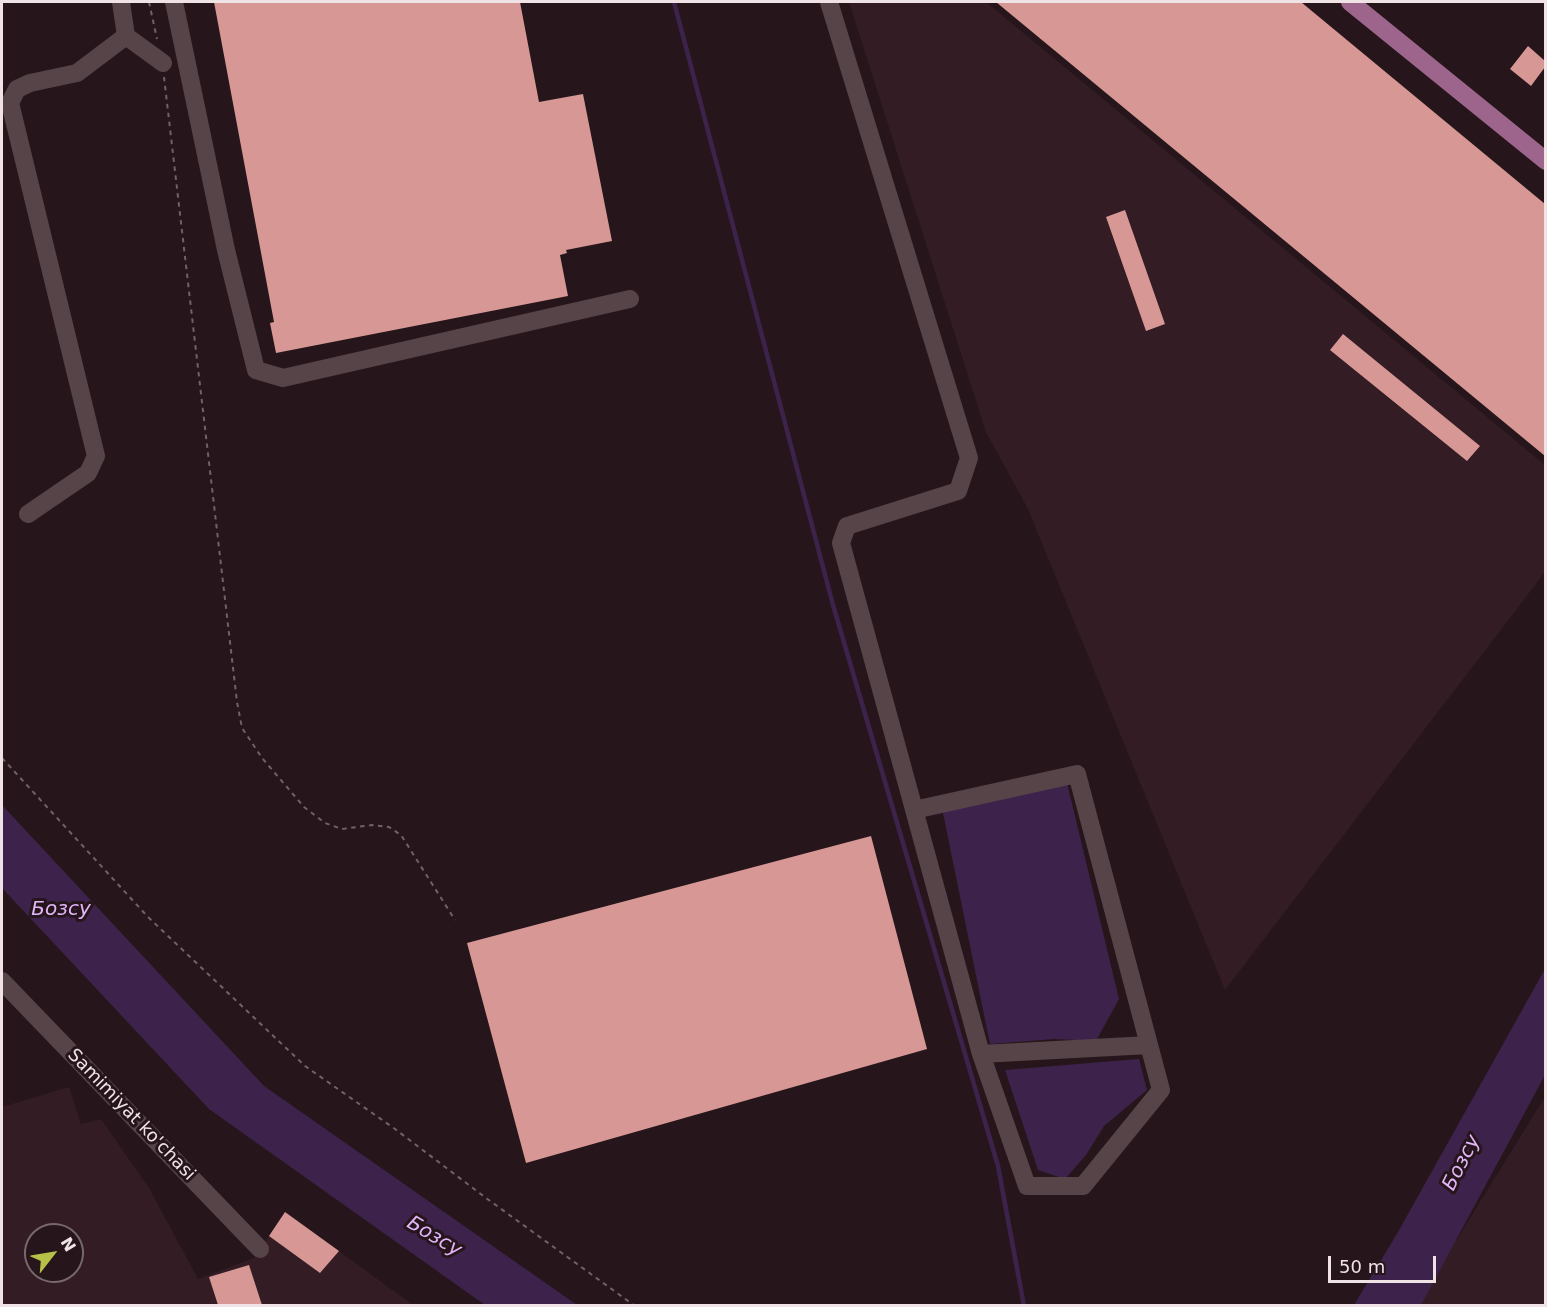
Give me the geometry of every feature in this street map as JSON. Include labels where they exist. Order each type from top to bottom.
[{"type":"main road","points":[[1351,2],[1545,161]]},
{"type":"street","points":[[121,2],[126,36],[163,63]]},
{"type":"street","points":[[174,2],[226,250],[256,370],[283,378],[630,299]]},
{"type":"street","points":[[829,2],[969,458],[958,491],[846,525],[841,543],[981,1054],[1027,1186],[1083,1186],[1161,1090],[1077,774],[915,810]]},
{"type":"street","points":[[28,514],[88,473],[96,456],[10,103],[17,89],[30,83],[77,73],[126,36]]},
{"type":"street","name":"Samimiyat ko'chasi","points":[[2,981],[260,1249]]},
{"type":"street","points":[[981,1054],[1149,1046]]},
{"type":"path","points":[[149,2],[163,63],[235,690],[242,728],[262,758],[304,807],[325,823],[342,829],[372,825],[389,827],[401,835],[455,920]]},
{"type":"path","points":[[2,758],[148,917],[305,1066],[635,1305]]},
{"type":"shaded area","points":[[849,2],[986,2],[1545,465],[1545,572],[1225,990],[1028,509],[986,432]]},
{"type":"shaded area","points":[[69,1087],[81,1124],[101,1119],[149,1188],[198,1279],[254,1258],[285,1212],[413,1305],[2,1306],[2,1107]]},
{"type":"shaded area","points":[[1545,1097],[1545,1305],[1410,1306],[1457,1239]]},
{"type":"water","points":[[1067,783],[1119,999],[1096,1041],[1054,1039],[990,1044],[942,808]]},
{"type":"water","name":"Бозсу","points":[[2,805],[264,1086],[577,1305],[485,1305],[209,1109],[2,888]]},
{"type":"water","name":"Бозсу","points":[[1545,969],[1545,1075],[1421,1305],[1354,1305],[1398,1232]]},
{"type":"water","points":[[1139,1059],[1147,1090],[1104,1126],[1086,1155],[1065,1179],[1038,1170],[1005,1070]]},
{"type":"building","points":[[214,2],[520,2],[539,102],[583,94],[612,241],[566,250],[567,253],[560,255],[568,296],[276,353],[270,323],[274,322]]},
{"type":"building","points":[[996,2],[1301,2],[1545,204],[1545,456]]},
{"type":"building","points":[[1528,46],[1545,61],[1545,67],[1531,86],[1510,69]]},
{"type":"building","points":[[1125,210],[1165,324],[1146,331],[1106,217]]},
{"type":"building","points":[[1343,334],[1480,446],[1467,461],[1330,350]]},
{"type":"building","points":[[871,836],[927,1049],[526,1163],[467,943]]},
{"type":"building","points":[[285,1212],[339,1251],[320,1273],[269,1236]]},
{"type":"building","points":[[249,1265],[262,1305],[218,1305],[209,1277]]},
{"type":"waterway","points":[[674,2],[833,605],[998,1166],[1024,1306]]}]
